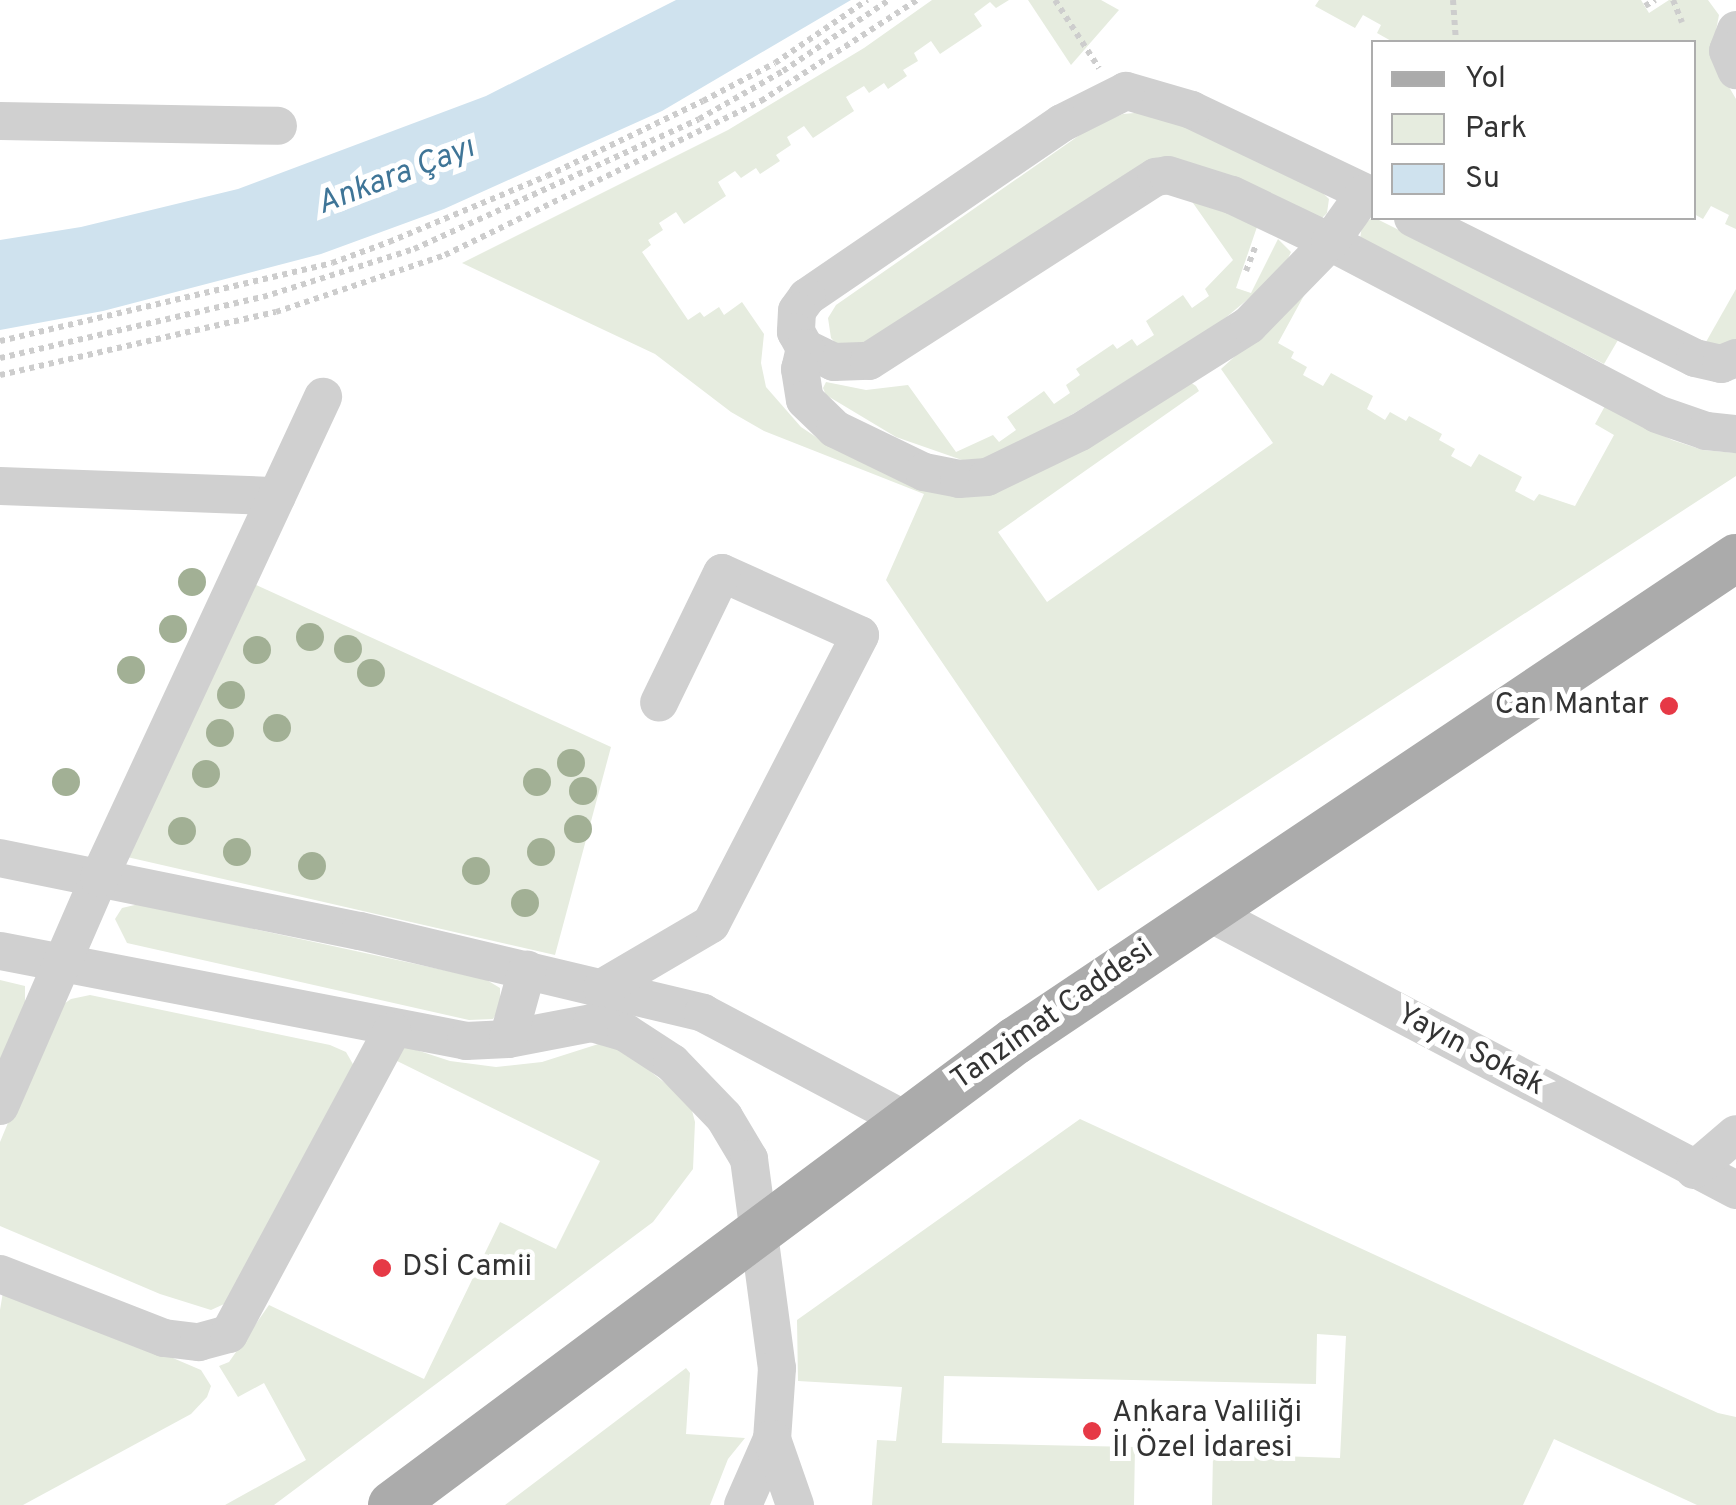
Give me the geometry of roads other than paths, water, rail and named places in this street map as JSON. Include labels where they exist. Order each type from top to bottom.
[{"type":"main road","name":"Tanzimat Caddesi","points":[[392,1505],[905,1120],[1206,911],[1736,558]]},
{"type":"street","points":[[1736,30],[1728,50],[1736,70]]},
{"type":"street","points":[[805,348],[800,369],[805,400],[835,429],[924,472],[959,479],[987,477],[1080,432],[1225,342],[1270,306],[1330,242],[1369,195],[1192,110],[1126,92],[1062,123],[807,297],[797,311],[796,332],[805,348],[834,362],[869,362],[1156,177],[1192,179],[1330,242],[1657,414],[1706,431],[1736,434]]},
{"type":"street","points":[[0,122],[278,126]]},
{"type":"street","points":[[1418,220],[1694,358],[1721,364],[1736,358]]},
{"type":"street","points":[[0,1106],[99,878],[324,397]]},
{"type":"street","points":[[0,486],[277,496]]},
{"type":"street","points":[[602,988],[711,924],[860,636],[722,573],[659,703]]},
{"type":"street","points":[[0,858],[527,970],[703,1013],[905,1120]]},
{"type":"street","name":"Yayın Sokak","points":[[1206,911],[1736,1190]]},
{"type":"street","points":[[0,950],[466,1042],[508,1039],[592,1023],[626,1033],[686,1074],[724,1117],[749,1159],[777,1368],[772,1438],[743,1505]]},
{"type":"street","points":[[508,1039],[527,970]]},
{"type":"street","points":[[0,1274],[164,1338],[199,1342],[229,1334],[392,1030]]},
{"type":"street","points":[[1694,1170],[1736,1134]]},
{"type":"street","points":[[772,1438],[795,1505]]},
{"type":"water","name":"Ankara Çayı","points":[[676,0],[851,0],[662,111],[444,209],[321,254],[103,311],[0,330],[0,240],[81,227],[238,189],[486,96]]},
{"type":"place","name":"Can Mantar","points":[[1669,706]]},
{"type":"place","name":"DSİ Camii","points":[[382,1268]]},
{"type":"place","name":"Ankara Valiliği İl Özel İdaresi","points":[[1092,1431]]}]
